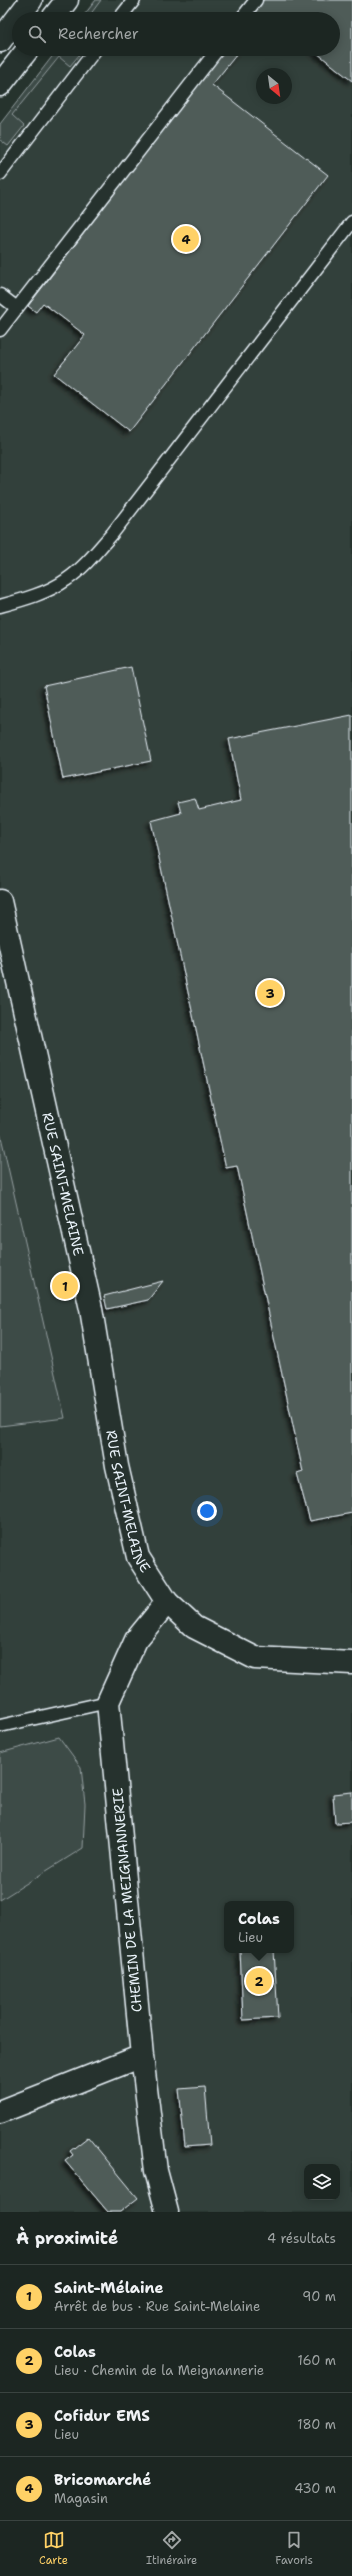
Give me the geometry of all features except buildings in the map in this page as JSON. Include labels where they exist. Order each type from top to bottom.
[{"type":"main road","points":[[22,12],[31,0]]},
{"type":"main road","points":[[58,12],[67,0]]},
{"type":"main road","points":[[0,41],[12,25]]},
{"type":"main road","points":[[0,85],[23,56]]},
{"type":"main road","name":"RUE SAINT-MELAINE","points":[[0,901],[5,950],[91,1309],[117,1466],[138,1557],[167,1602],[194,1627],[255,1658],[352,1663]]},
{"type":"main road","name":"CHEMIN DE LA MEIGNANNERIE","points":[[167,1602],[136,1640],[108,1702],[142,2056],[156,2171],[167,2212]]},
{"type":"main road","points":[[0,2112],[142,2056]]},
{"type":"lane","points":[[125,12],[134,0]]},
{"type":"lane","points":[[247,12],[256,0]]},
{"type":"lane","points":[[0,174],[91,56]]},
{"type":"lane","points":[[0,330],[213,56]]},
{"type":"lane","points":[[0,606],[41,593],[66,580],[94,555],[112,534],[352,222]]},
{"type":"lane","points":[[0,294],[17,308]]},
{"type":"lane","points":[[0,1726],[108,1702]]},
{"type":"shaded area","points":[[94,0],[352,0],[352,2212],[0,2212],[0,125],[52,56],[340,56],[340,12],[85,12]]},
{"type":"shaded area","points":[[96,0],[101,0],[92,12],[87,12]]},
{"type":"shaded area","points":[[53,56],[78,56],[70,66],[59,57],[12,115],[24,126],[8,146],[0,140],[0,124]]},
{"type":"shaded area","points":[[0,1132],[65,1418],[0,1426]]},
{"type":"shaded area","points":[[59,1737],[81,1767],[85,1804],[83,1848],[0,1900],[0,1753]]},
{"type":"place","name":"Bricomarché","points":[[186,239]]},
{"type":"place","name":"Cofidur EMS","points":[[270,993]]},
{"type":"place","name":"Saint-Mélaine","points":[[65,1286]]},
{"type":"place","name":"Colas","points":[[259,1981]]}]
